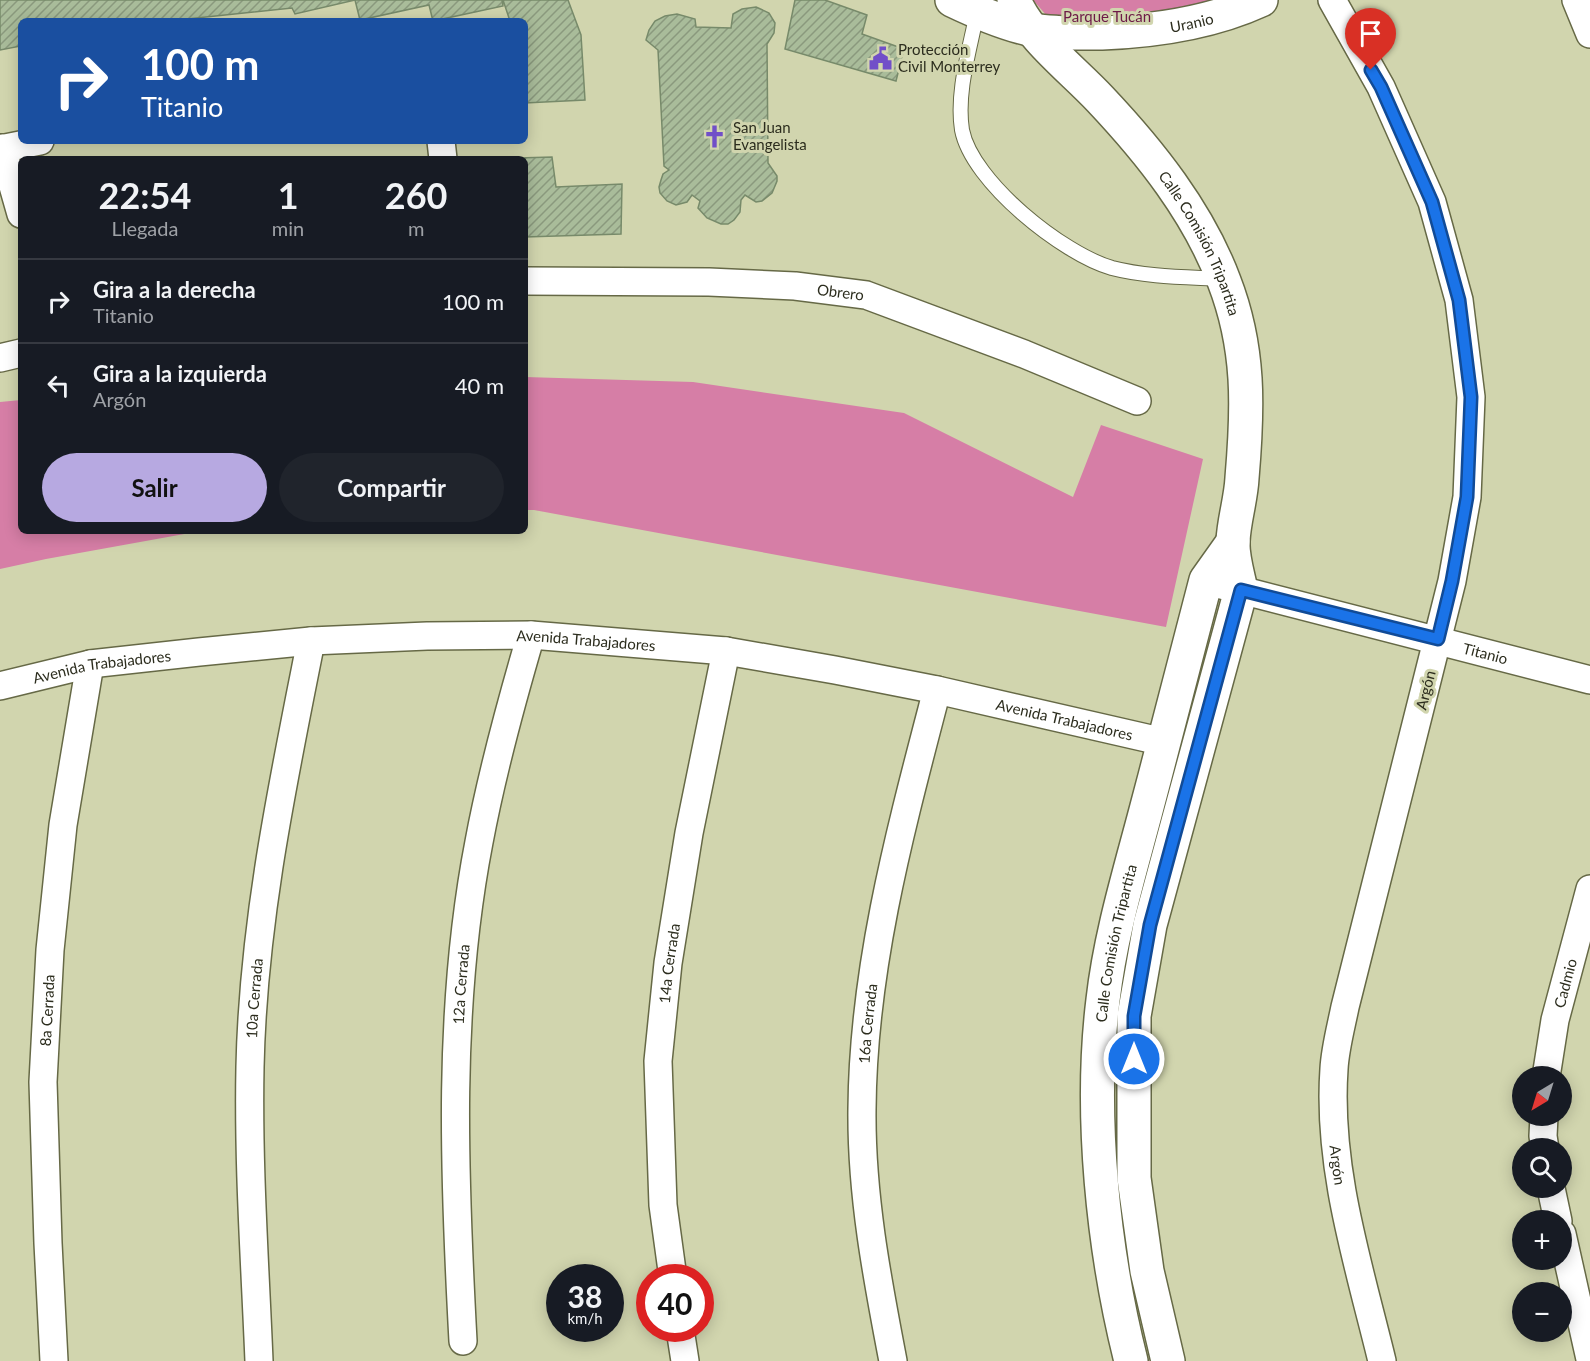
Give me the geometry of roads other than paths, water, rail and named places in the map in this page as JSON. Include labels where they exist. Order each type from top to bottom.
[{"type":"street","name":"Calle Comisión Tripartita","points":[[1014,0],[1033,29],[1066,67],[1099,98],[1161,168],[1191,217],[1224,279],[1240,330],[1245,361],[1247,422],[1242,481],[1233,542],[1241,590],[1150,925],[1134,1016],[1134,1178],[1147,1271],[1168,1361]]},
{"type":"street","name":"Uranio","points":[[964,6],[1033,29],[1082,33],[1131,32],[1174,27],[1222,15],[1261,0]]},
{"type":"street","name":"Argón","points":[[1332,0],[1381,87],[1432,202],[1459,300],[1471,397],[1467,497],[1452,581],[1345,1007],[1334,1068],[1334,1132],[1343,1196],[1382,1361]]},
{"type":"street","points":[[1576,0],[1590,34]]},
{"type":"street","points":[[18,204],[1,148],[23,144]]},
{"type":"street","name":"Obrero","points":[[528,281],[709,282],[795,286],[866,295],[1024,354],[1137,401]]},
{"type":"street","points":[[0,358],[18,354]]},
{"type":"street","name":"Calle Comisión Tripartita","points":[[1131,1361],[1110,1254],[1100,1166],[1098,1090],[1102,1000],[1116,923],[1206,580],[1233,542]]},
{"type":"street","name":"Titanio","points":[[1206,580],[1590,680]]},
{"type":"street","name":"Avenida Trabajadores","points":[[0,686],[90,664],[311,641],[427,636],[531,635],[726,651],[937,690],[1164,742]]},
{"type":"street","name":"12a Cerrada","points":[[464,1341],[455,1141],[456,1036],[465,939],[478,844],[497,753],[531,635]]},
{"type":"street","name":"10a Cerrada","points":[[260,1361],[252,1193],[250,1066],[259,940],[276,818],[311,641]]},
{"type":"street","name":"14a Cerrada","points":[[671,1264],[663,1205],[658,1061],[671,941],[689,833],[726,651]]},
{"type":"street","name":"8a Cerrada","points":[[54,1361],[43,1082],[49,961],[63,825],[90,664]]},
{"type":"street","name":"16a Cerrada","points":[[893,1361],[878,1282],[865,1183],[861,1110],[866,1021],[882,914],[904,816],[937,690]]},
{"type":"street","name":"Cadmio","points":[[1548,1066],[1555,1020],[1590,889]]},
{"type":"street","points":[[1570,1270],[1590,1359]]},
{"type":"street","points":[[682,1342],[685,1361]]},
{"type":"lane","points":[[964,6],[962,130],[976,163],[991,183],[1028,218],[1069,248],[1090,260],[1133,272],[1224,279]]},
{"type":"place","name":"Protección Civil Monterrey","points":[[880,58]]},
{"type":"place","name":"San Juan Evangelista","points":[[715,136]]},
{"type":"park label","name":"Parque Tucán","points":[[1107,16]]}]
